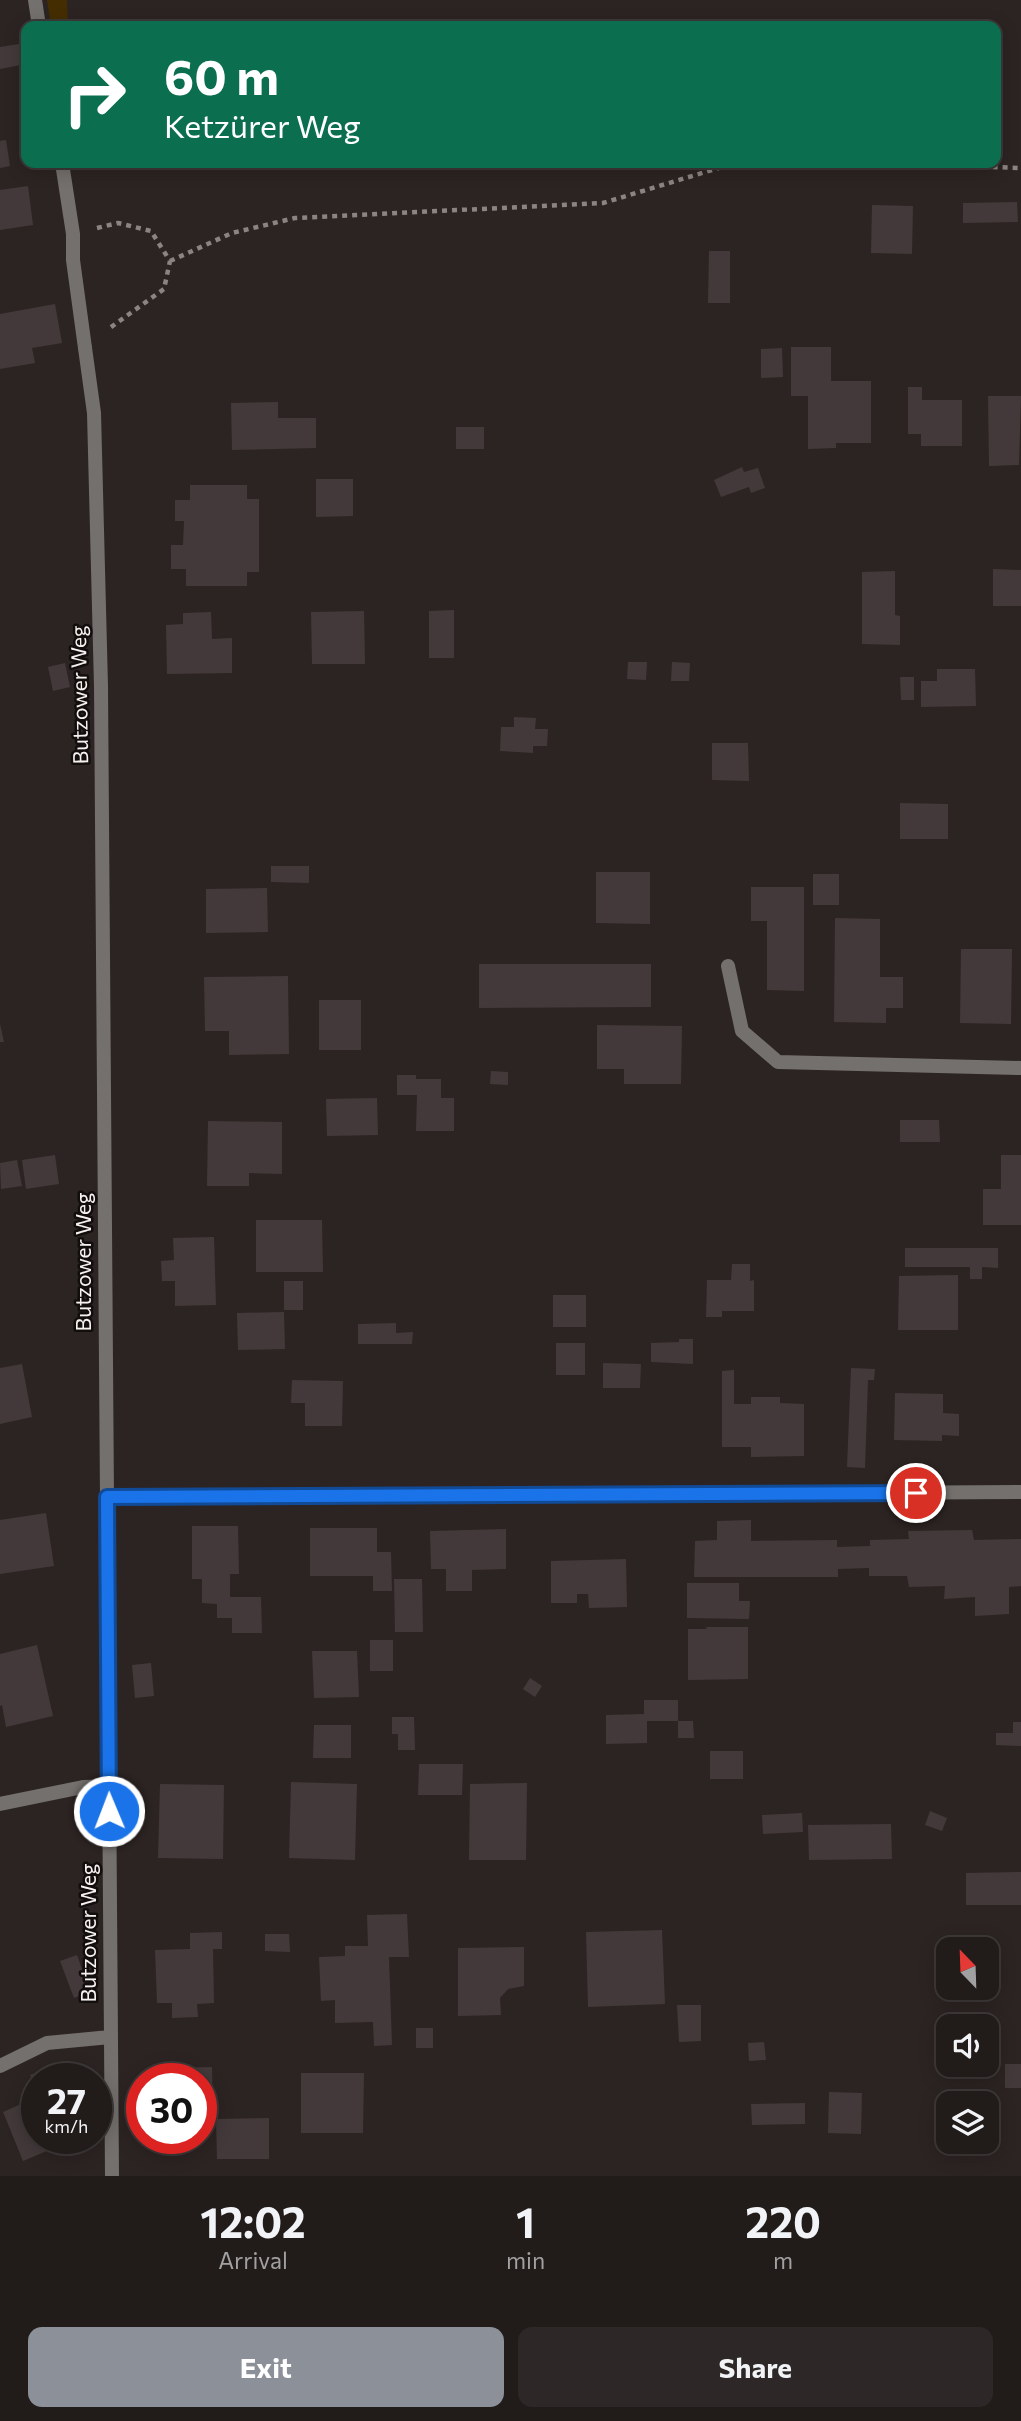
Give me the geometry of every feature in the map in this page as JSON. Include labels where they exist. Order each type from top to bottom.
[{"type":"street","points":[[35,0],[38,21]]},
{"type":"street","name":"Butzower Weg","points":[[63,168],[94,413],[101,686],[112,2176]]},
{"type":"street","points":[[728,966],[742,1031],[778,1062],[1021,1068]]},
{"type":"street","points":[[107,1497],[1021,1492]]},
{"type":"street","points":[[0,1804],[83,1787],[109,1786]]},
{"type":"street","points":[[0,2066],[47,2043],[110,2037]]},
{"type":"path","points":[[1001,167],[1021,168]]},
{"type":"path","points":[[170,261],[232,233],[295,218],[603,203],[718,168]]},
{"type":"path","points":[[73,234],[118,223],[151,231],[170,261],[164,289],[85,348]]},
{"type":"shaded area","points":[[47,0],[67,0],[68,21],[50,21]]},
{"type":"building","points":[[19,44],[21,65],[0,69],[0,47]]},
{"type":"building","points":[[6,140],[10,166],[0,168],[0,141]]},
{"type":"building","points":[[28,186],[33,225],[0,230],[0,190]]},
{"type":"building","points":[[1017,202],[1018,222],[963,223],[963,203]]},
{"type":"building","points":[[872,205],[913,206],[912,254],[871,253]]},
{"type":"building","points":[[709,251],[730,251],[730,303],[708,303]]},
{"type":"building","points":[[55,304],[62,343],[32,348],[35,363],[0,369],[0,314]]},
{"type":"building","points":[[791,347],[831,347],[831,381],[871,381],[871,443],[836,443],[836,448],[808,449],[808,396],[791,396]]},
{"type":"building","points":[[782,348],[783,377],[761,378],[761,349]]},
{"type":"building","points":[[908,387],[922,387],[922,400],[962,400],[962,446],[921,446],[921,434],[908,434]]},
{"type":"building","points":[[988,396],[1021,396],[1019,465],[989,466]]},
{"type":"building","points":[[278,402],[278,418],[316,418],[316,448],[232,450],[231,403]]},
{"type":"building","points":[[456,427],[484,427],[484,449],[456,449]]},
{"type":"building","points":[[742,467],[744,472],[758,468],[765,488],[751,493],[749,487],[721,497],[714,480]]},
{"type":"building","points":[[316,479],[353,479],[353,516],[316,517]]},
{"type":"building","points":[[190,485],[247,485],[247,499],[259,499],[259,572],[247,572],[247,586],[186,586],[186,569],[171,569],[171,545],[183,545],[184,521],[175,521],[175,500],[190,500]]},
{"type":"building","points":[[993,569],[1021,570],[1021,606],[993,606]]},
{"type":"building","points":[[895,571],[895,615],[900,616],[900,645],[862,644],[862,572]]},
{"type":"building","points":[[454,610],[454,658],[429,658],[429,611]]},
{"type":"building","points":[[364,611],[365,664],[312,664],[311,612]]},
{"type":"building","points":[[211,612],[212,639],[232,638],[232,673],[167,674],[166,625],[183,624],[183,613]]},
{"type":"building","points":[[628,662],[647,662],[646,680],[627,679]]},
{"type":"building","points":[[672,662],[690,663],[689,681],[671,681]]},
{"type":"building","points":[[65,663],[70,687],[53,691],[48,667]]},
{"type":"building","points":[[937,669],[975,669],[976,706],[921,707],[921,681],[937,681]]},
{"type":"building","points":[[900,677],[914,677],[914,700],[901,700]]},
{"type":"building","points":[[514,717],[536,718],[535,729],[548,729],[547,746],[533,746],[533,753],[500,751],[501,727],[514,727]]},
{"type":"building","points":[[712,743],[748,743],[749,781],[712,780]]},
{"type":"building","points":[[900,803],[948,804],[948,839],[900,839]]},
{"type":"building","points":[[271,866],[309,866],[309,883],[271,882]]},
{"type":"building","points":[[596,872],[650,872],[650,924],[596,923]]},
{"type":"building","points":[[813,874],[839,874],[839,905],[813,905]]},
{"type":"building","points":[[751,887],[804,887],[804,991],[767,990],[767,921],[751,921]]},
{"type":"building","points":[[267,888],[268,932],[206,933],[206,889]]},
{"type":"building","points":[[835,918],[880,919],[880,977],[903,977],[903,1008],[886,1008],[886,1023],[834,1022]]},
{"type":"building","points":[[961,949],[1012,949],[1011,1024],[960,1023]]},
{"type":"building","points":[[479,964],[651,964],[651,1007],[479,1008]]},
{"type":"building","points":[[288,976],[289,1054],[229,1055],[229,1031],[205,1031],[204,977]]},
{"type":"building","points":[[319,1000],[361,1000],[361,1050],[319,1050]]},
{"type":"building","points":[[0,1024],[4,1042],[0,1042]]},
{"type":"building","points":[[597,1025],[682,1026],[681,1084],[624,1084],[624,1069],[597,1069]]},
{"type":"building","points":[[491,1071],[508,1072],[508,1085],[490,1084]]},
{"type":"building","points":[[397,1075],[416,1075],[416,1079],[441,1079],[441,1098],[454,1098],[454,1131],[416,1131],[417,1095],[397,1095]]},
{"type":"building","points":[[377,1098],[378,1135],[327,1136],[326,1099]]},
{"type":"building","points":[[900,1120],[939,1120],[940,1142],[900,1142]]},
{"type":"building","points":[[208,1121],[282,1122],[282,1174],[249,1173],[249,1186],[207,1186]]},
{"type":"building","points":[[55,1155],[59,1184],[26,1189],[22,1160]]},
{"type":"building","points":[[1001,1155],[1021,1155],[1021,1225],[983,1225],[983,1189],[1001,1189]]},
{"type":"building","points":[[17,1160],[22,1186],[1,1189],[0,1163]]},
{"type":"building","points":[[256,1220],[322,1220],[323,1272],[256,1272]]},
{"type":"building","points":[[214,1237],[216,1305],[175,1306],[175,1281],[162,1281],[161,1261],[174,1260],[173,1238]]},
{"type":"building","points":[[905,1248],[998,1248],[998,1268],[982,1267],[982,1279],[970,1279],[970,1267],[905,1267]]},
{"type":"building","points":[[732,1264],[750,1264],[750,1281],[754,1280],[754,1311],[722,1311],[722,1317],[706,1317],[707,1280],[731,1280]]},
{"type":"building","points":[[958,1275],[958,1330],[898,1330],[899,1276]]},
{"type":"building","points":[[284,1281],[303,1281],[303,1310],[284,1310]]},
{"type":"building","points":[[553,1295],[586,1295],[586,1327],[553,1327]]},
{"type":"building","points":[[284,1312],[285,1349],[238,1350],[237,1313]]},
{"type":"building","points":[[396,1323],[396,1333],[413,1332],[412,1344],[358,1344],[358,1324]]},
{"type":"building","points":[[679,1339],[693,1339],[693,1364],[651,1362],[651,1343],[679,1342]]},
{"type":"building","points":[[556,1343],[585,1343],[585,1375],[556,1375]]},
{"type":"building","points":[[603,1363],[641,1364],[640,1388],[603,1388]]},
{"type":"building","points":[[22,1364],[32,1417],[0,1424],[0,1368]]},
{"type":"building","points":[[851,1368],[875,1369],[874,1380],[868,1380],[865,1468],[847,1467]]},
{"type":"building","points":[[734,1370],[734,1404],[751,1404],[751,1397],[780,1397],[780,1403],[804,1404],[804,1456],[751,1457],[751,1447],[722,1447],[722,1371]]},
{"type":"building","points":[[292,1380],[343,1381],[342,1426],[305,1426],[305,1403],[291,1403]]},
{"type":"building","points":[[895,1393],[943,1394],[943,1413],[959,1414],[959,1436],[942,1435],[942,1441],[894,1440]]},
{"type":"building","points":[[46,1513],[54,1566],[0,1574],[0,1520]]},
{"type":"building","points":[[751,1520],[751,1541],[837,1540],[837,1547],[870,1546],[870,1540],[909,1539],[908,1531],[972,1530],[974,1540],[1021,1539],[1021,1586],[1009,1587],[1009,1614],[975,1616],[975,1597],[944,1599],[945,1586],[909,1587],[907,1576],[869,1576],[869,1568],[838,1569],[838,1577],[694,1577],[695,1541],[717,1540],[717,1521]]},
{"type":"building","points":[[192,1526],[238,1526],[239,1574],[230,1574],[230,1597],[261,1597],[262,1633],[232,1633],[232,1618],[217,1618],[217,1604],[202,1603],[202,1579],[192,1579]]},
{"type":"building","points":[[310,1528],[377,1528],[377,1552],[391,1552],[392,1591],[373,1591],[373,1576],[310,1576]]},
{"type":"building","points":[[506,1529],[506,1569],[472,1570],[472,1591],[446,1591],[446,1569],[431,1569],[430,1531]]},
{"type":"building","points":[[626,1559],[627,1607],[589,1608],[588,1594],[577,1594],[577,1603],[551,1603],[551,1561]]},
{"type":"building","points":[[394,1579],[422,1579],[423,1632],[395,1632]]},
{"type":"building","points":[[687,1583],[739,1583],[739,1601],[750,1601],[749,1619],[687,1618]]},
{"type":"building","points":[[706,1627],[748,1627],[748,1679],[688,1680],[688,1629],[707,1629]]},
{"type":"building","points":[[370,1640],[393,1640],[393,1671],[370,1671]]},
{"type":"building","points":[[37,1645],[53,1716],[6,1727],[2,1705],[0,1706],[0,1654]]},
{"type":"building","points":[[312,1651],[357,1651],[359,1697],[314,1698]]},
{"type":"building","points":[[151,1663],[154,1696],[135,1698],[132,1665]]},
{"type":"building","points":[[530,1678],[542,1686],[535,1697],[523,1689]]},
{"type":"building","points":[[644,1700],[678,1700],[678,1721],[647,1721],[647,1743],[606,1744],[606,1715],[644,1714]]},
{"type":"building","points":[[392,1717],[414,1717],[415,1750],[398,1750],[398,1734],[392,1734]]},
{"type":"building","points":[[678,1721],[693,1721],[694,1738],[678,1738]]},
{"type":"building","points":[[1013,1722],[1021,1722],[1021,1746],[996,1745],[996,1733],[1013,1733]]},
{"type":"building","points":[[314,1725],[351,1725],[351,1758],[313,1758]]},
{"type":"building","points":[[710,1751],[743,1751],[743,1779],[710,1779]]},
{"type":"building","points":[[419,1764],[463,1764],[462,1795],[418,1795]]},
{"type":"building","points":[[291,1782],[357,1784],[355,1860],[289,1858]]},
{"type":"building","points":[[527,1783],[526,1860],[469,1860],[470,1784]]},
{"type":"building","points":[[160,1784],[224,1785],[223,1859],[158,1858]]},
{"type":"building","points":[[930,1811],[947,1818],[942,1831],[925,1825]]},
{"type":"building","points":[[802,1813],[803,1832],[763,1834],[762,1815]]},
{"type":"building","points":[[891,1824],[892,1859],[809,1860],[808,1825]]},
{"type":"building","points":[[1021,1872],[1021,1905],[966,1905],[966,1873]]},
{"type":"building","points":[[407,1914],[409,1957],[389,1957],[392,2045],[374,2046],[373,2022],[335,2023],[335,2000],[321,2001],[319,1957],[345,1956],[345,1946],[368,1946],[367,1915]]},
{"type":"building","points":[[662,1930],[665,2004],[588,2007],[586,1932]]},
{"type":"building","points":[[222,1932],[222,1949],[213,1949],[214,2003],[197,2004],[198,2017],[172,2018],[172,2003],[157,2003],[155,1950],[190,1949],[190,1933]]},
{"type":"building","points":[[265,1934],[289,1934],[290,1952],[265,1951]]},
{"type":"building","points":[[524,1947],[524,1986],[508,1989],[500,1998],[501,2015],[458,2016],[458,1948]]},
{"type":"building","points":[[77,1955],[90,1992],[74,1998],[60,1961]]},
{"type":"building","points":[[677,2005],[701,2005],[701,2041],[679,2042]]},
{"type":"building","points":[[416,2028],[433,2028],[433,2048],[416,2048]]},
{"type":"building","points":[[764,2042],[766,2060],[749,2061],[748,2043]]},
{"type":"building","points":[[1005,2064],[1021,2064],[1021,2088],[1005,2088]]},
{"type":"building","points":[[301,2073],[364,2073],[363,2133],[301,2133]]},
{"type":"building","points":[[829,2092],[862,2093],[861,2134],[828,2133]]},
{"type":"building","points":[[805,2103],[805,2124],[752,2125],[751,2104]]},
{"type":"building","points":[[21,2104],[21,2154],[40,2154],[23,2161],[3,2112]]},
{"type":"building","points":[[269,2118],[269,2159],[217,2159],[217,2119]]},
{"type":"route","points":[[109,1811],[107,1497],[916,1493]]}]
